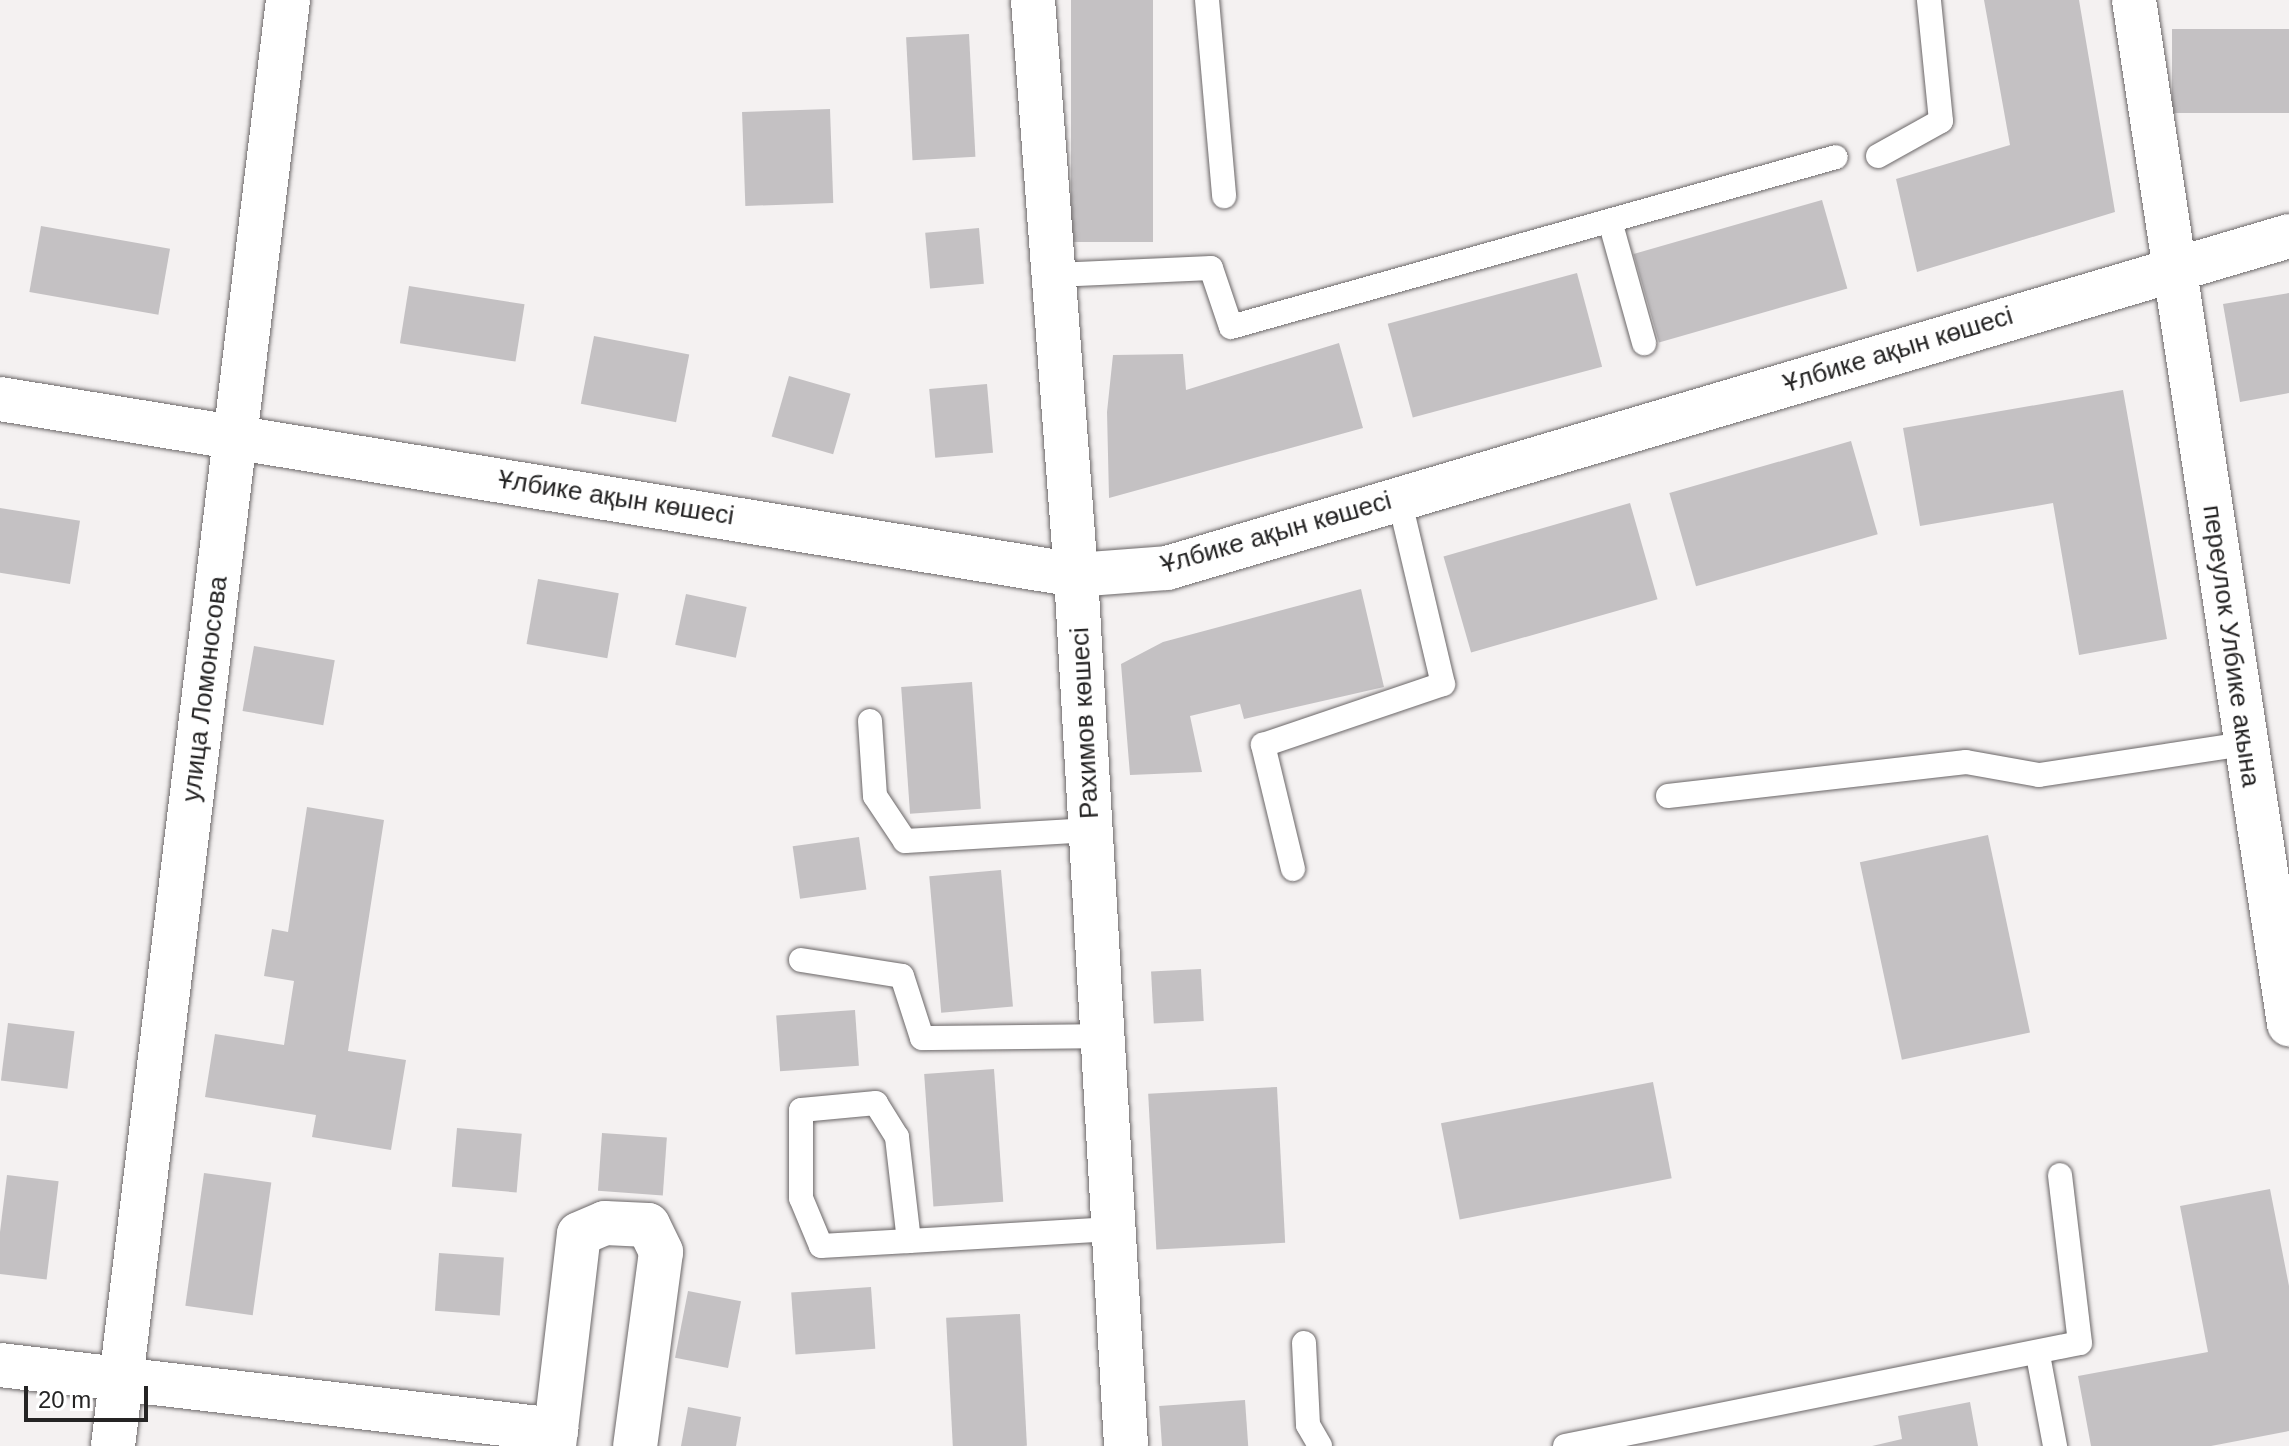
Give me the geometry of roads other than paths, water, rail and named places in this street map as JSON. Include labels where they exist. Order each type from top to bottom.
[{"type":"street","name":"улица Ломоносова","points":[[113,1446],[288,0]]},
{"type":"street","name":"Рахимов көшесі","points":[[1033,0],[1076,575],[1126,1446]]},
{"type":"street","name":"переулок Улбике акына","points":[[2134,0],[2289,1024]]},
{"type":"street","name":"Ұлбике ақын көшесі","points":[[0,399],[1076,575],[1167,568],[2175,267],[2289,236]]},
{"type":"street","points":[[0,1365],[122,1378],[555,1438],[579,1234],[605,1223],[648,1225],[661,1252],[635,1446]]},
{"type":"lane","points":[[1207,0],[1224,196]]},
{"type":"lane","points":[[1878,156],[1941,121],[1929,0]]},
{"type":"lane","points":[[1055,275],[1211,268],[1231,327],[1836,157]]},
{"type":"lane","points":[[1610,221],[1644,343]]},
{"type":"lane","points":[[1293,869],[1263,745],[1443,684],[1399,498]]},
{"type":"lane","points":[[870,721],[875,796],[905,841],[1091,830]]},
{"type":"lane","points":[[1668,796],[1966,762],[2039,775],[2245,744]]},
{"type":"lane","points":[[801,960],[902,976],[922,1038],[1103,1036]]},
{"type":"lane","points":[[909,1241],[897,1137],[876,1103],[801,1110],[801,1198],[821,1246],[909,1241],[1113,1229]]},
{"type":"lane","points":[[1565,1446],[2038,1355],[2080,1343],[2060,1175]]},
{"type":"lane","points":[[1304,1343],[1308,1425],[1320,1446]]},
{"type":"lane","points":[[2038,1355],[2055,1446]]}]
